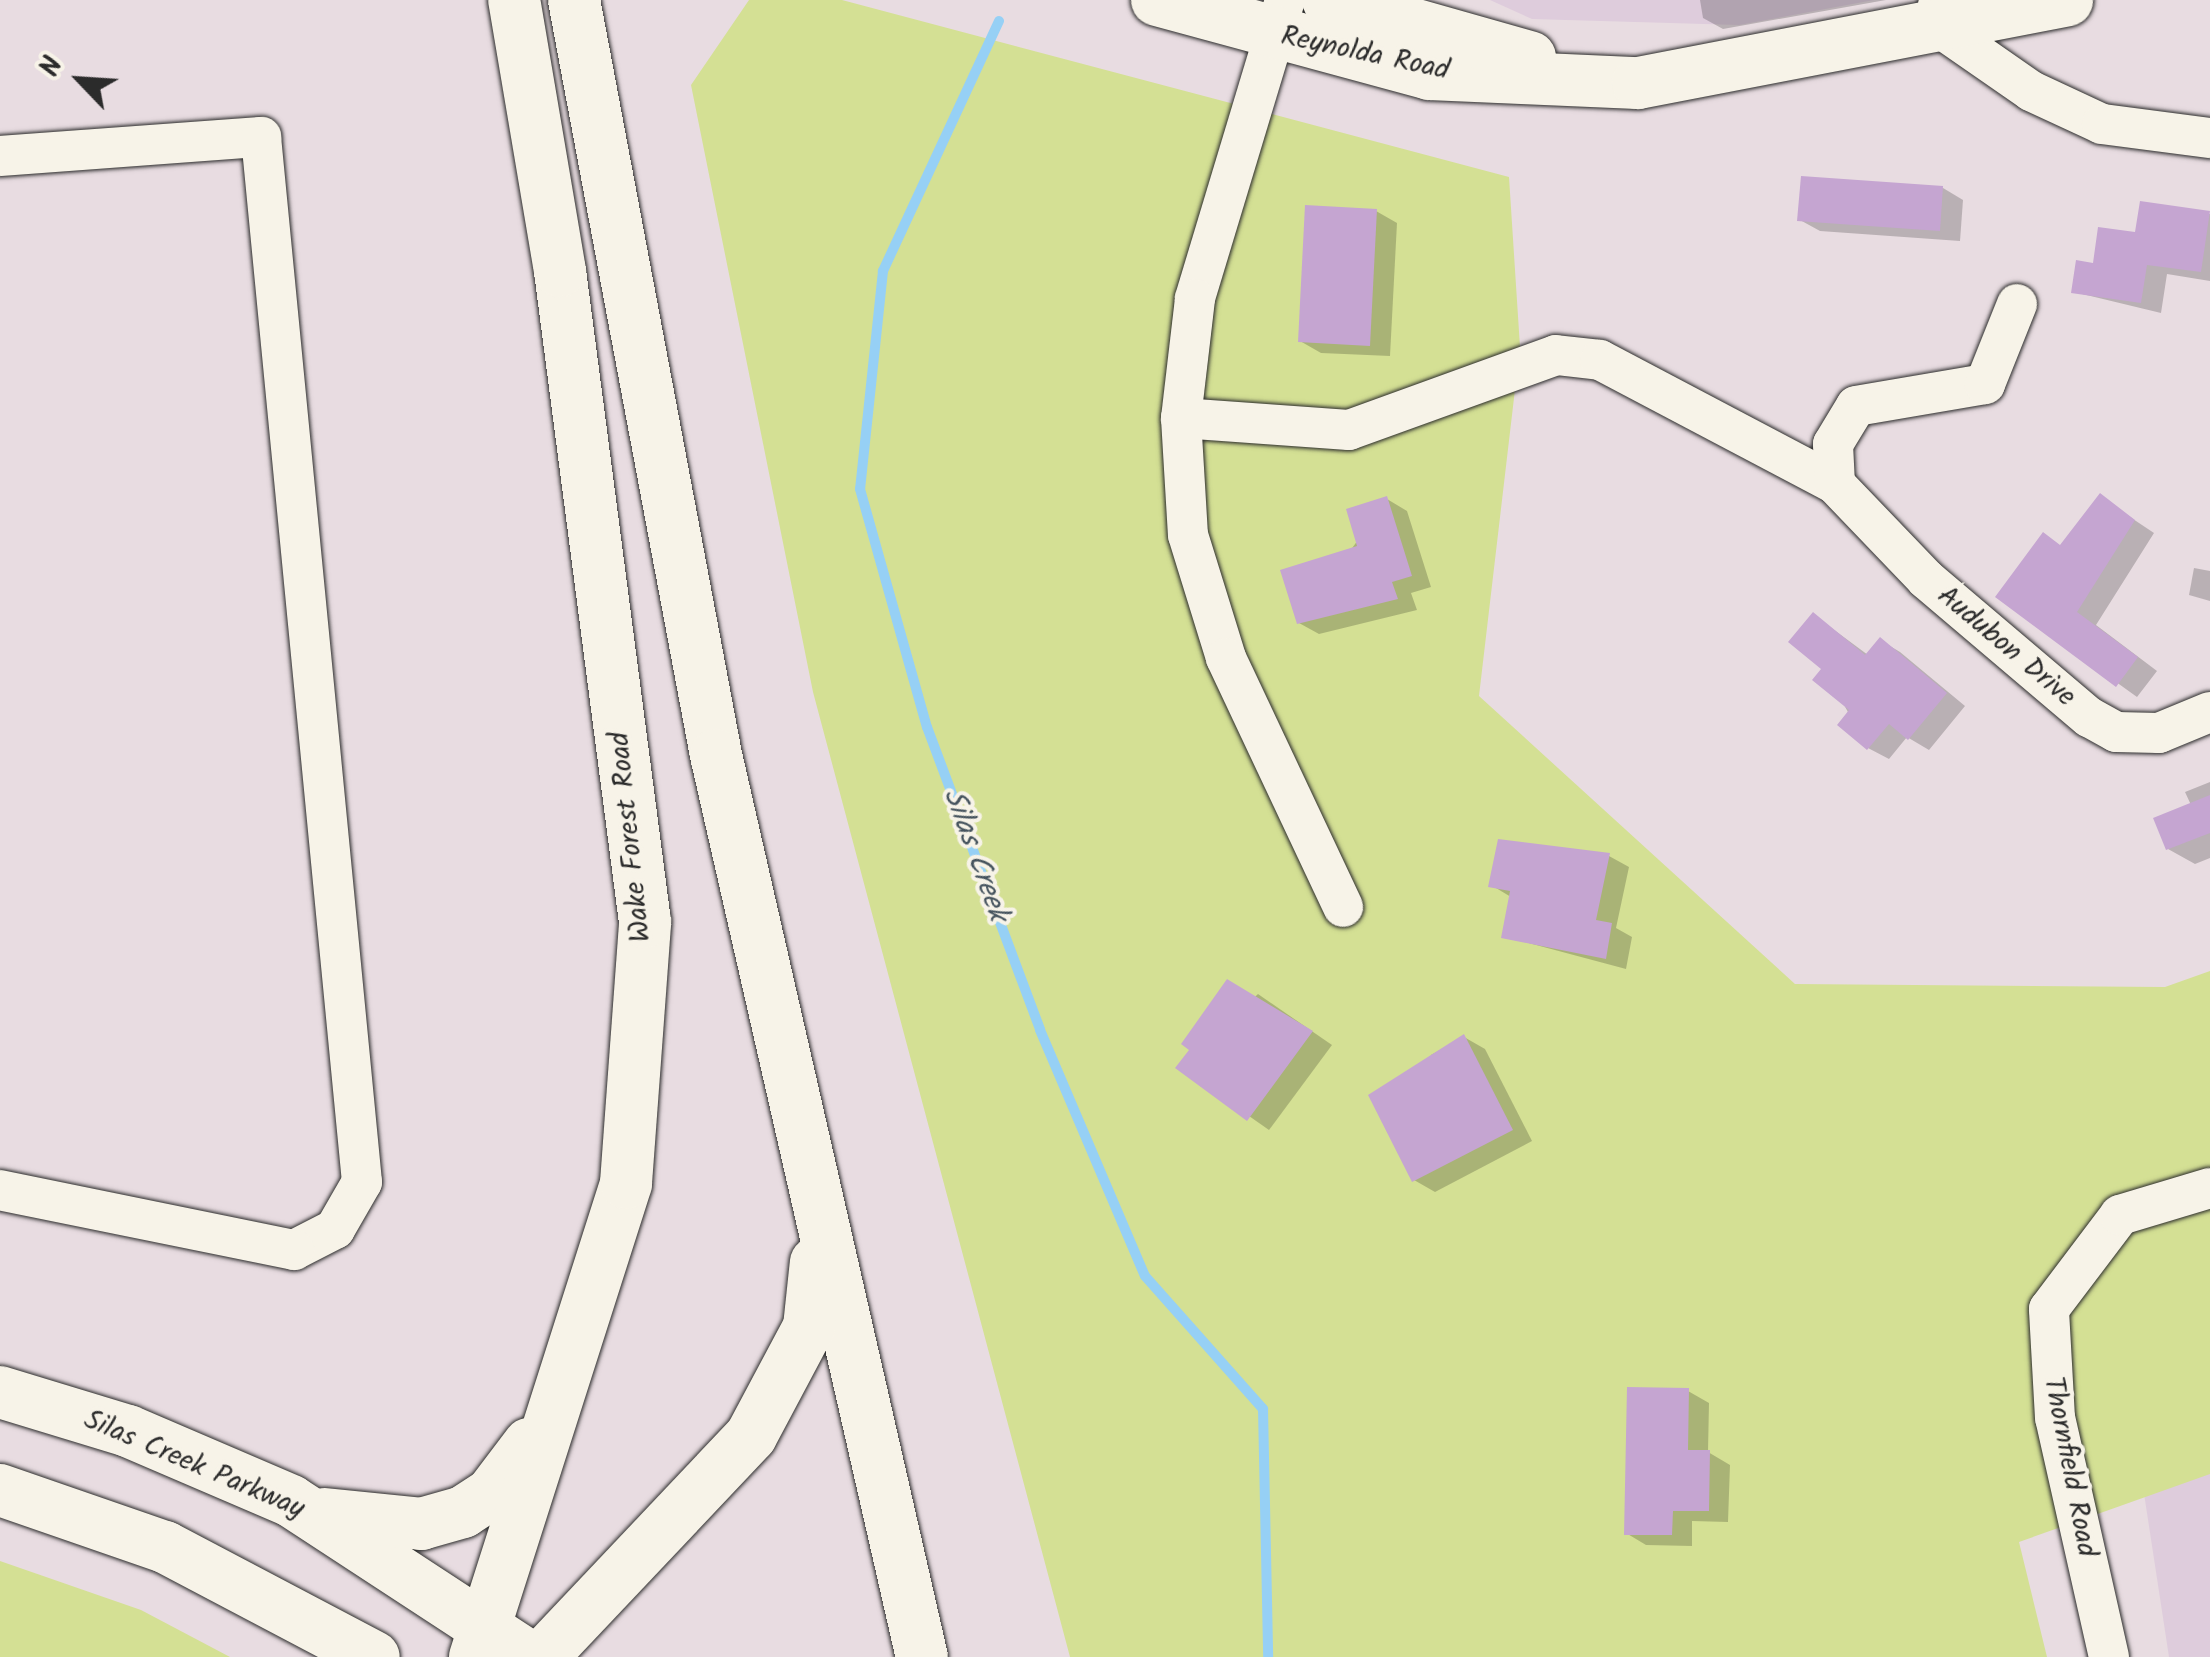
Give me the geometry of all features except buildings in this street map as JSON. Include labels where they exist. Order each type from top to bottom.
[{"type":"main road","points":[[496,0],[522,53]]},
{"type":"main road","name":"Wake Forest Road","points":[[478,1641],[626,1184],[645,922],[560,271],[514,0]]},
{"type":"main road","points":[[574,0],[590,58],[716,755],[819,1232],[922,1657]]},
{"type":"main road","points":[[590,58],[596,0]]},
{"type":"main road","name":"Reynolda Road","points":[[1157,0],[1279,17],[1429,74],[1638,83],[1939,14],[2067,0]]},
{"type":"main road","name":"Reynolda Road","points":[[1328,0],[1638,83]]},
{"type":"main road","points":[[542,1657],[750,1436],[788,1380],[809,1327],[819,1232]]},
{"type":"main road","name":"Silas Creek Parkway","points":[[0,1392],[128,1431],[306,1511],[478,1641],[529,1657]]},
{"type":"main road","points":[[306,1511],[386,1524],[463,1512],[490,1494],[552,1410]]},
{"type":"main road","points":[[0,1490],[165,1547],[374,1657]]},
{"type":"street","points":[[1939,14],[2031,91],[2102,124],[2210,138]]},
{"type":"street","points":[[1279,17],[1195,300],[1181,418],[1188,534],[1226,658],[1343,906]]},
{"type":"street","points":[[0,156],[261,138],[362,1182],[336,1229],[294,1250],[0,1190]]},
{"type":"street","points":[[1836,484],[1833,444],[1856,406],[1984,384],[2017,304]]},
{"type":"street","name":"Audubon Drive","points":[[1181,418],[1348,430],[1556,354],[1600,360],[1836,484],[1926,579],[2089,717],[2116,732],[2160,733],[2210,712]]},
{"type":"street","name":"Thornfield Road","points":[[2109,1657],[2055,1418],[2049,1308],[2120,1215],[2210,1188]]},
{"type":"shaded area","points":[[1490,0],[1874,0],[1739,25],[1532,19]]},
{"type":"shaded area","points":[[2210,1291],[2210,1657],[2169,1657],[2121,1343]]},
{"type":"green space","points":[[749,0],[842,0],[1509,177],[1520,347],[1479,696],[1795,984],[2165,987],[2210,971],[2210,1474],[2019,1542],[2047,1657],[1070,1657],[813,692],[691,85]]},
{"type":"green space","points":[[0,1561],[141,1610],[230,1657],[0,1657]]},
{"type":"waterway","name":"Silas Creek","points":[[999,21],[883,271],[860,489],[927,727],[1040,1030],[1145,1276],[1263,1409],[1268,1657]]}]
